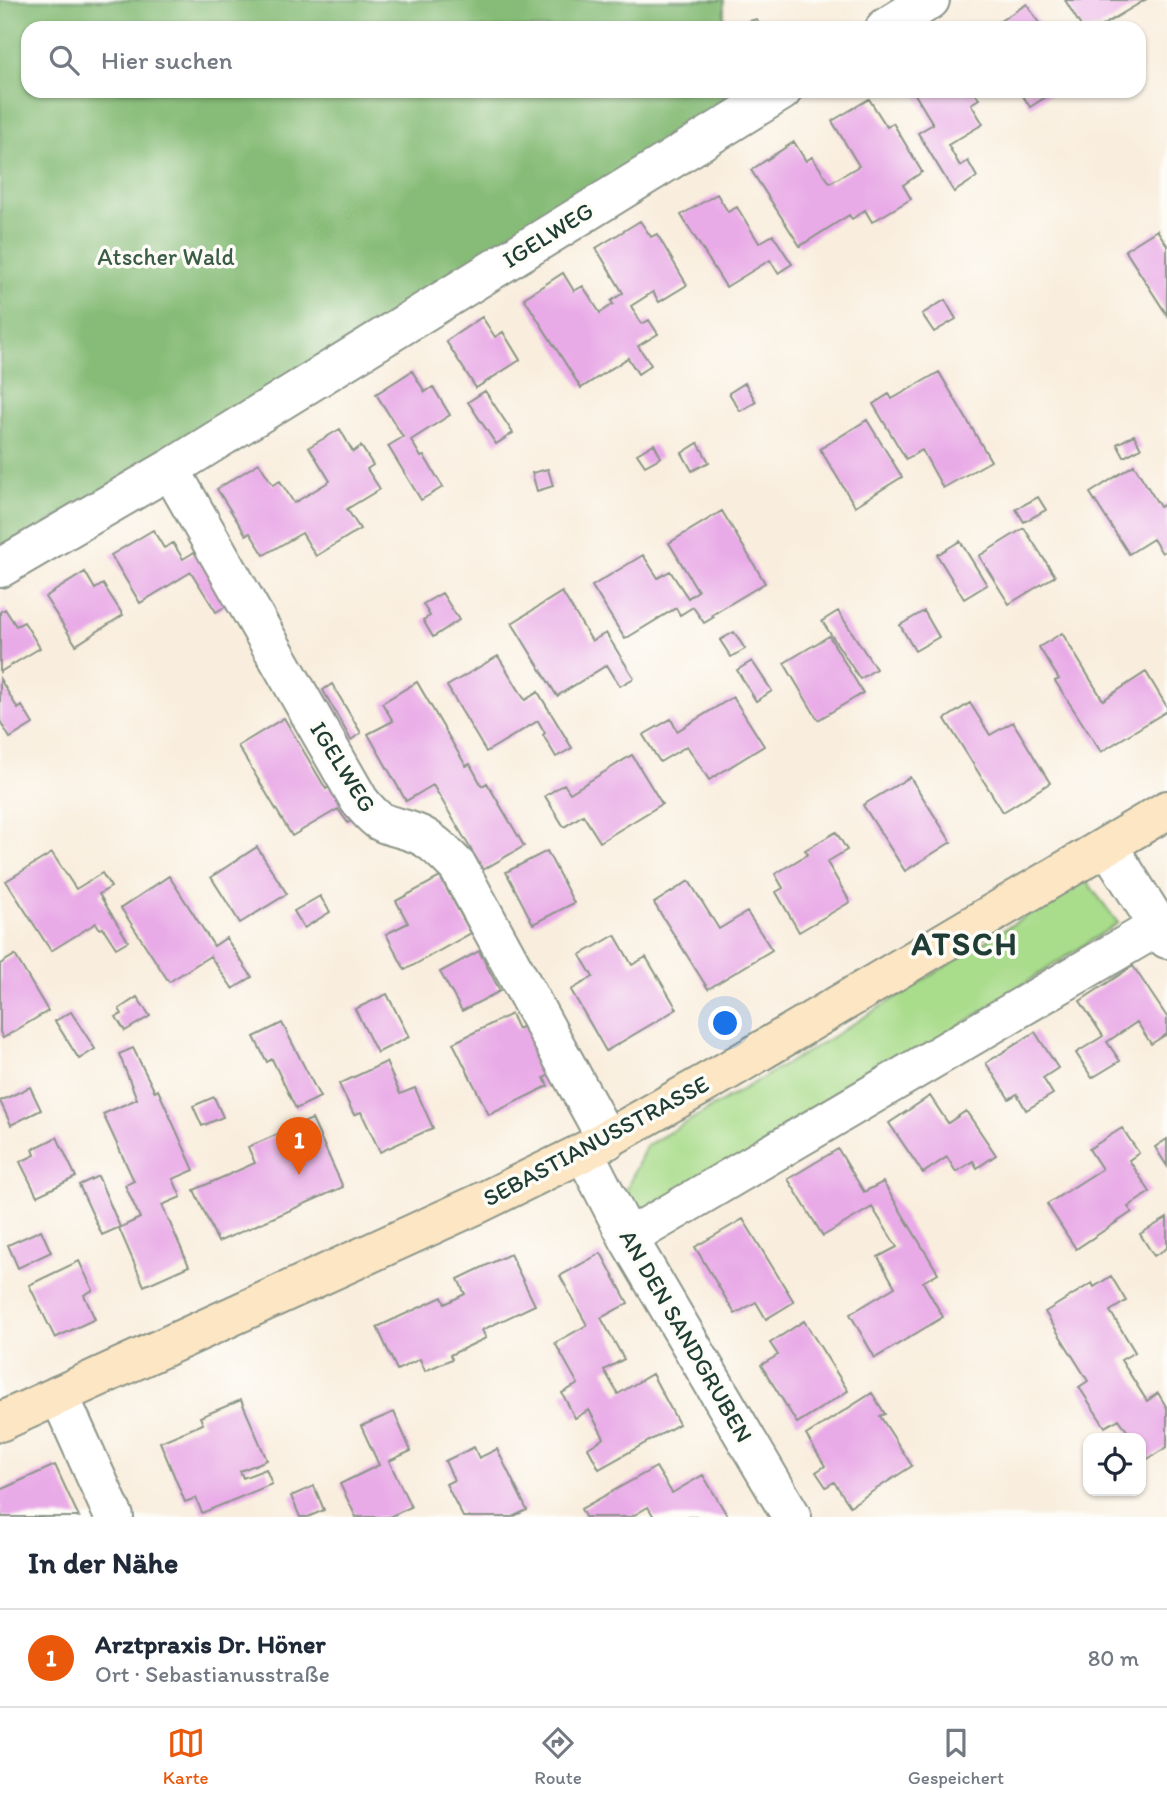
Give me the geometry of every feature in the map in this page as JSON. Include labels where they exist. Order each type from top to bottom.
[{"type":"main road","name":"SEBASTIANUSSTRASSE","points":[[0,1422],[478,1204],[595,1146],[1167,810]]},
{"type":"street","points":[[896,21],[930,0]]},
{"type":"street","name":"IGELWEG","points":[[0,568],[170,468],[771,98]]},
{"type":"street","name":"IGELWEG","points":[[170,468],[359,800],[375,820],[416,833],[439,847],[458,867],[595,1146]]},
{"type":"street","points":[[628,1238],[1163,932],[1108,846]]},
{"type":"street","name":"AN DEN SANDGRUBEN","points":[[595,1146],[628,1238],[792,1517]]},
{"type":"street","points":[[60,1395],[114,1517]]},
{"type":"green space","name":"Atscher Wald","points":[[0,0],[724,0],[724,21],[21,21],[21,98],[724,98],[724,112],[0,552]]},
{"type":"green space","points":[[1085,879],[1118,923],[842,1102],[648,1216],[625,1193],[646,1146],[829,1039]]},
{"type":"building","points":[[1065,0],[1145,0],[1110,21],[1078,21]]},
{"type":"building","points":[[1027,4],[1038,21],[1000,21]]},
{"type":"building","points":[[917,98],[979,99],[971,104],[983,124],[948,145],[960,166],[968,161],[977,177],[954,192],[918,133],[933,124]]},
{"type":"building","points":[[1024,98],[1044,98],[1030,107]]},
{"type":"building","points":[[869,99],[887,127],[893,123],[922,172],[903,185],[911,199],[872,222],[865,210],[852,219],[849,215],[800,246],[751,170],[794,142],[806,161],[812,157],[830,183],[859,166],[832,121]]},
{"type":"building","points":[[717,194],[728,212],[737,207],[759,243],[773,235],[792,264],[778,273],[770,260],[726,287],[681,215]]},
{"type":"building","points":[[640,221],[651,237],[657,234],[687,285],[659,302],[653,292],[631,306],[642,324],[649,320],[658,334],[638,346],[651,365],[638,374],[628,358],[581,388],[524,298],[563,273],[574,291],[583,286],[600,313],[623,293],[596,248]]},
{"type":"building","points":[[1157,230],[1167,245],[1167,315],[1125,250]]},
{"type":"building","points":[[945,300],[956,319],[934,332],[922,314]]},
{"type":"building","points":[[482,317],[495,337],[503,332],[520,360],[476,388],[446,341]]},
{"type":"building","points":[[412,371],[425,392],[433,387],[450,415],[411,440],[443,487],[421,500],[388,446],[403,437],[376,394]]},
{"type":"building","points":[[939,372],[991,461],[943,488],[922,450],[906,459],[873,404],[889,394],[892,399]]},
{"type":"building","points":[[745,383],[756,402],[740,411],[729,393]]},
{"type":"building","points":[[485,391],[513,433],[496,444],[468,402]]},
{"type":"building","points":[[867,420],[902,477],[855,506],[820,449]]},
{"type":"building","points":[[340,429],[353,452],[361,446],[373,465],[367,469],[380,489],[347,509],[360,529],[316,556],[302,533],[264,555],[250,533],[246,535],[217,489],[259,463],[273,485],[280,481],[294,503],[330,481],[309,447]]},
{"type":"building","points":[[1134,435],[1141,448],[1124,457],[1117,444]]},
{"type":"building","points":[[698,443],[709,462],[692,471],[682,453]]},
{"type":"building","points":[[654,444],[661,457],[645,466],[637,454]]},
{"type":"building","points":[[1134,465],[1160,507],[1167,503],[1167,550],[1162,553],[1153,539],[1129,554],[1090,493]]},
{"type":"building","points":[[548,469],[553,486],[537,491],[532,473]]},
{"type":"building","points":[[1038,497],[1046,510],[1024,522],[1016,509]]},
{"type":"building","points":[[722,511],[765,583],[712,615],[714,617],[704,623],[693,607],[680,615],[676,608],[625,639],[592,586],[643,555],[658,578],[670,571],[688,598],[698,591],[669,543]]},
{"type":"building","points":[[1024,528],[1055,576],[1009,604],[979,556]]},
{"type":"building","points":[[153,530],[164,548],[173,543],[183,559],[201,548],[235,601],[216,612],[191,572],[140,603],[111,555]]},
{"type":"building","points":[[960,541],[987,585],[964,599],[937,555]]},
{"type":"building","points":[[85,572],[95,589],[103,584],[123,615],[76,645],[45,597]]},
{"type":"building","points":[[562,592],[592,641],[606,633],[634,678],[620,686],[607,665],[557,696],[512,623]]},
{"type":"building","points":[[442,593],[459,620],[433,637],[423,620],[430,616],[423,604]]},
{"type":"building","points":[[5,609],[16,626],[24,622],[40,648],[0,672],[0,612]]},
{"type":"building","points":[[838,611],[876,669],[860,679],[822,621]]},
{"type":"building","points":[[924,611],[939,637],[915,651],[900,625]]},
{"type":"building","points":[[734,632],[745,649],[731,657],[720,640]]},
{"type":"building","points":[[1062,633],[1103,700],[1146,672],[1167,711],[1101,752],[1055,681],[1059,679],[1039,647]]},
{"type":"building","points":[[829,636],[863,693],[818,720],[784,663]]},
{"type":"building","points":[[498,656],[525,700],[538,692],[572,748],[556,757],[538,721],[486,752],[447,686]]},
{"type":"building","points":[[752,661],[772,691],[756,701],[737,670]]},
{"type":"building","points":[[0,679],[18,709],[22,706],[33,724],[10,738],[0,721]]},
{"type":"building","points":[[417,682],[466,766],[470,764],[482,786],[487,783],[524,846],[483,870],[433,785],[406,801],[368,734],[393,721],[382,703]]},
{"type":"building","points":[[332,684],[361,733],[351,740],[323,690]]},
{"type":"building","points":[[733,697],[764,746],[709,780],[687,746],[660,762],[643,735],[671,719],[677,731]]},
{"type":"building","points":[[970,703],[990,735],[1013,722],[1050,783],[1003,812],[945,719]]},
{"type":"building","points":[[284,718],[326,789],[342,778],[364,813],[348,823],[338,809],[292,836],[238,746]]},
{"type":"building","points":[[632,755],[662,804],[600,842],[583,815],[564,827],[545,796],[564,784],[570,793]]},
{"type":"building","points":[[910,777],[951,842],[905,871],[863,805]]},
{"type":"building","points":[[836,832],[847,850],[827,862],[850,902],[799,932],[776,892],[783,888],[775,874],[808,854],[805,850]]},
{"type":"building","points":[[257,847],[287,894],[240,923],[211,877]]},
{"type":"building","points":[[547,851],[574,903],[533,924],[506,872]]},
{"type":"building","points":[[52,853],[76,889],[102,873],[111,887],[99,894],[128,941],[116,948],[103,928],[100,929],[96,923],[51,951],[6,881]]},
{"type":"building","points":[[169,876],[214,946],[226,938],[252,977],[233,989],[210,956],[169,982],[121,908]]},
{"type":"building","points":[[440,877],[471,933],[405,970],[386,934],[408,923],[396,901]]},
{"type":"building","points":[[689,881],[719,929],[747,912],[772,950],[708,989],[654,903]]},
{"type":"building","points":[[320,896],[330,912],[304,928],[294,911]]},
{"type":"building","points":[[615,935],[632,965],[646,957],[677,1009],[606,1051],[571,990],[593,977],[580,955]]},
{"type":"building","points":[[479,951],[500,991],[462,1011],[440,972]]},
{"type":"building","points":[[15,955],[48,1011],[3,1038],[0,1032],[0,964]]},
{"type":"building","points":[[1133,966],[1167,1017],[1167,1034],[1151,1044],[1137,1022],[1107,1042],[1120,1061],[1092,1078],[1076,1053],[1103,1036],[1080,1001]]},
{"type":"building","points":[[387,994],[409,1037],[377,1053],[355,1009]]},
{"type":"building","points":[[137,997],[150,1016],[125,1031],[116,1017],[122,1014],[119,1009]]},
{"type":"building","points":[[71,1012],[95,1049],[79,1059],[55,1021]]},
{"type":"building","points":[[511,1014],[518,1029],[529,1023],[554,1072],[544,1078],[548,1086],[489,1115],[453,1043]]},
{"type":"building","points":[[282,1023],[320,1097],[296,1109],[272,1059],[267,1062],[254,1037]]},
{"type":"building","points":[[1035,1032],[1058,1068],[1043,1078],[1053,1094],[1026,1110],[1017,1094],[1009,1099],[986,1063]]},
{"type":"building","points":[[133,1048],[155,1092],[158,1090],[194,1170],[173,1179],[181,1197],[162,1205],[189,1266],[144,1286],[119,1228],[140,1218],[125,1185],[134,1181],[103,1114],[137,1099],[119,1054]]},
{"type":"building","points":[[386,1062],[400,1094],[415,1088],[433,1128],[380,1152],[361,1112],[354,1115],[339,1084]]},
{"type":"building","points":[[30,1087],[41,1110],[11,1125],[0,1101]]},
{"type":"building","points":[[930,1096],[948,1123],[966,1111],[996,1155],[977,1168],[973,1161],[956,1172],[947,1157],[923,1173],[889,1123]]},
{"type":"building","points":[[214,1097],[223,1117],[202,1126],[193,1106]]},
{"type":"building","points":[[312,1119],[343,1187],[218,1242],[194,1190],[255,1163],[248,1147]]},
{"type":"building","points":[[1122,1128],[1139,1153],[1129,1160],[1150,1192],[1128,1207],[1132,1212],[1076,1249],[1047,1204],[1102,1169],[1089,1149]]},
{"type":"building","points":[[57,1137],[76,1177],[37,1196],[20,1162],[35,1155],[33,1149]]},
{"type":"building","points":[[1167,1139],[1167,1166],[1155,1147]]},
{"type":"building","points":[[838,1149],[864,1192],[883,1182],[938,1273],[923,1282],[943,1317],[875,1358],[850,1314],[895,1287],[878,1257],[897,1247],[872,1207],[823,1236],[788,1179]]},
{"type":"building","points":[[98,1176],[120,1227],[102,1235],[79,1185]]},
{"type":"building","points":[[1167,1218],[1167,1248],[1154,1256],[1140,1234]]},
{"type":"building","points":[[743,1219],[794,1302],[766,1319],[756,1302],[735,1314],[695,1247]]},
{"type":"building","points":[[41,1230],[51,1252],[18,1268],[8,1245]]},
{"type":"building","points":[[601,1253],[628,1303],[601,1318],[624,1359],[604,1370],[618,1394],[652,1374],[679,1424],[599,1469],[588,1448],[604,1438],[589,1410],[575,1418],[562,1393],[578,1384],[555,1343],[587,1325],[560,1276]]},
{"type":"building","points":[[510,1254],[535,1305],[482,1330],[486,1338],[450,1355],[452,1359],[425,1371],[420,1359],[397,1370],[377,1327],[442,1297],[445,1304],[465,1294],[458,1279]]},
{"type":"building","points":[[79,1261],[93,1290],[84,1295],[95,1319],[55,1338],[29,1285]]},
{"type":"building","points":[[1111,1276],[1126,1301],[1110,1311],[1135,1352],[1121,1360],[1147,1401],[1158,1393],[1167,1408],[1167,1447],[1146,1460],[1146,1433],[1129,1433],[1119,1419],[1105,1427],[1079,1387],[1088,1381],[1045,1312],[1092,1283],[1094,1287]]},
{"type":"building","points":[[804,1321],[848,1391],[797,1423],[761,1365],[778,1355],[770,1343]]},
{"type":"building","points":[[872,1393],[885,1414],[880,1416],[912,1466],[850,1506],[834,1482],[826,1487],[816,1472],[825,1466],[806,1435]]},
{"type":"building","points":[[241,1400],[267,1460],[240,1471],[243,1478],[266,1469],[272,1484],[202,1513],[196,1498],[185,1502],[160,1442],[203,1424],[200,1417]]},
{"type":"building","points":[[394,1412],[411,1451],[389,1461],[411,1507],[389,1517],[356,1517],[340,1484],[379,1465],[361,1426]]},
{"type":"building","points":[[474,1447],[479,1458],[497,1449],[527,1510],[512,1517],[463,1517],[446,1484],[454,1480],[445,1461]]},
{"type":"building","points":[[55,1465],[79,1517],[2,1517],[0,1490]]},
{"type":"building","points":[[656,1467],[672,1493],[703,1475],[728,1517],[654,1517],[648,1507],[631,1517],[585,1517],[581,1509]]},
{"type":"building","points":[[314,1486],[324,1510],[308,1517],[300,1517],[291,1496]]},
{"type":"place","name":"Arztpraxis Dr. Höner","points":[[299,1175]]},
{"type":"district","name":"ATSCH","points":[[965,944]]}]
